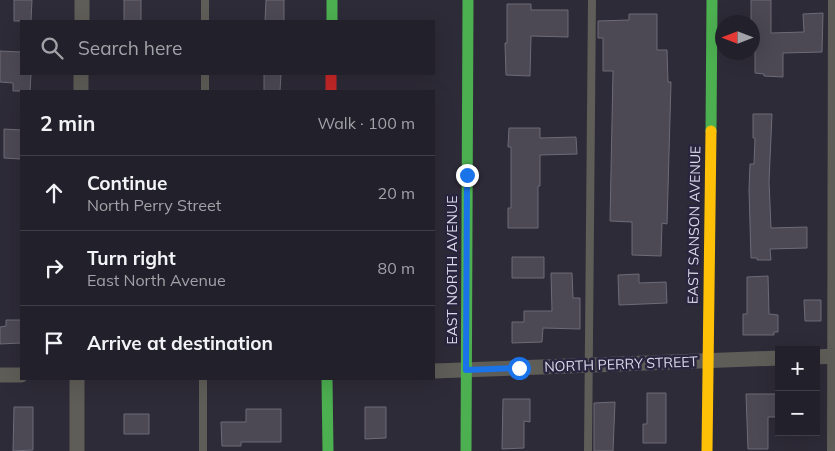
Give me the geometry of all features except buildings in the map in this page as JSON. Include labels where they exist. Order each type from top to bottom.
[{"type":"street","points":[[82,0],[82,20]]},
{"type":"street","points":[[332,0],[332,20]]},
{"type":"street","name":"EAST NORTH AVENUE","points":[[466,451],[468,0]]},
{"type":"street","name":"EAST SANSON AVENUE","points":[[707,451],[712,0]]},
{"type":"street","points":[[81,75],[81,90]]},
{"type":"street","points":[[331,75],[331,90]]},
{"type":"street","name":"NORTH PERRY STREET","points":[[435,370],[775,358]]},
{"type":"street","points":[[0,375],[20,375]]},
{"type":"street","points":[[77,380],[77,451]]},
{"type":"street","points":[[327,380],[328,451]]},
{"type":"lane","points":[[205,0],[205,20]]},
{"type":"lane","points":[[588,451],[592,0]]},
{"type":"lane","points":[[831,451],[827,357],[832,0]]},
{"type":"lane","points":[[205,75],[205,90]]},
{"type":"lane","points":[[203,380],[203,451]]},
{"type":"traffic: fast","points":[[332,0],[332,20]]},
{"type":"traffic: fast","points":[[466,451],[468,0]]},
{"type":"traffic: fast","points":[[711,131],[712,0]]},
{"type":"traffic: fast","points":[[327,380],[328,451]]},
{"type":"traffic: slow","points":[[707,451],[711,131]]},
{"type":"traffic: jam","points":[[331,75],[331,90]]},
{"type":"route","points":[[467,175],[466,370],[519,368]]}]
